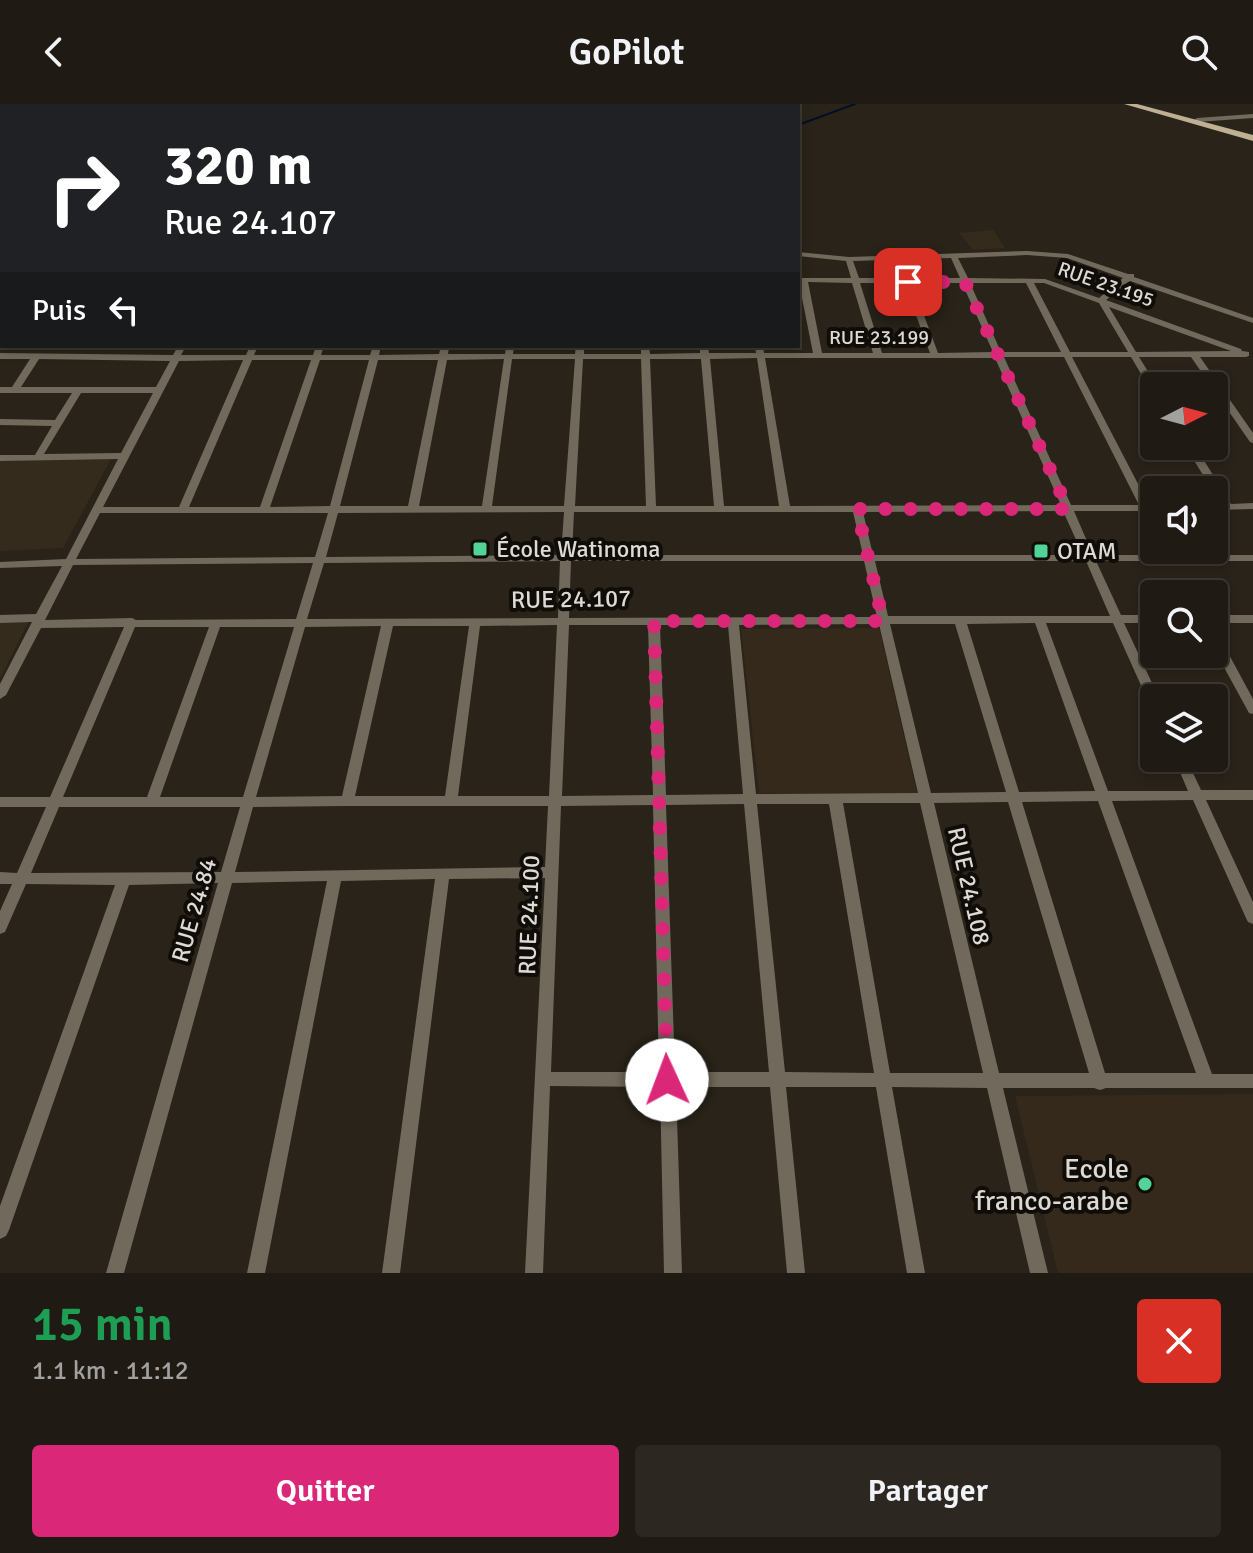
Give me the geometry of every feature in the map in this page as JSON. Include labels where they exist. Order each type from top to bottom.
[{"type":"main road","points":[[1128,104],[1253,136]]},
{"type":"main road","points":[[1139,104],[1253,136]]},
{"type":"street","points":[[1197,120],[1253,116]]},
{"type":"street","points":[[800,254],[849,259],[1059,255],[1078,258],[1131,276],[1253,321]]},
{"type":"street","points":[[954,257],[1147,684]]},
{"type":"street","points":[[849,259],[878,355]]},
{"type":"street","points":[[1131,276],[1101,300],[1143,372]]},
{"type":"street","points":[[801,281],[818,355]]},
{"type":"street","name":"RUE 23.195","points":[[801,281],[1049,282],[1250,355]]},
{"type":"street","points":[[908,282],[935,355]]},
{"type":"street","points":[[1029,282],[1140,490]]},
{"type":"street","points":[[0,695],[181,348]]},
{"type":"street","points":[[183,510],[253,348]]},
{"type":"street","points":[[264,509],[319,348]]},
{"type":"street","points":[[487,509],[510,351]]},
{"type":"street","name":"RUE 23.199","points":[[0,356],[249,358],[376,352],[510,351],[1250,355]]},
{"type":"street","name":"RUE 24.100","points":[[534,1273],[566,558],[580,351]]},
{"type":"street","points":[[646,351],[651,509]]},
{"type":"street","points":[[704,351],[719,508]]},
{"type":"street","points":[[760,351],[785,509]]},
{"type":"street","name":"RUE 24.84","points":[[115,1273],[299,622],[334,510],[376,352]]},
{"type":"street","points":[[413,509],[444,352]]},
{"type":"street","points":[[1194,355],[1253,440]]},
{"type":"street","points":[[15,389],[35,358]]},
{"type":"street","points":[[0,390],[159,390]]},
{"type":"street","points":[[38,457],[78,390]]},
{"type":"street","points":[[0,422],[57,423]]},
{"type":"street","points":[[0,458],[124,456]]},
{"type":"street","points":[[1228,507],[1253,506]]},
{"type":"street","points":[[96,510],[1140,508]]},
{"type":"street","name":"RUE 24.108","points":[[857,509],[1039,1273]]},
{"type":"street","points":[[0,565],[566,558],[1253,558]]},
{"type":"street","name":"RUE 24.107","points":[[0,619],[475,623],[565,620],[1140,619]]},
{"type":"street","points":[[1228,619],[1253,619]]},
{"type":"street","points":[[960,620],[1100,1083]]},
{"type":"street","points":[[1039,620],[1207,1081]]},
{"type":"street","points":[[654,621],[673,1273]]},
{"type":"street","points":[[733,621],[796,1273]]},
{"type":"street","points":[[0,928],[132,622]]},
{"type":"street","points":[[347,802],[388,622]]},
{"type":"street","points":[[152,800],[216,623]]},
{"type":"street","points":[[451,801],[475,623]]},
{"type":"street","points":[[1228,664],[1253,710]]},
{"type":"street","points":[[1186,772],[1253,918]]},
{"type":"street","points":[[0,802],[1253,795]]},
{"type":"street","points":[[835,798],[916,1273]]},
{"type":"street","points":[[0,878],[335,877],[552,872]]},
{"type":"street","points":[[391,1273],[443,875]]},
{"type":"street","points":[[256,1273],[335,877]]},
{"type":"street","points":[[0,1230],[124,879]]},
{"type":"street","points":[[545,1079],[777,1077],[1100,1083],[1253,1081]]},
{"type":"shaded area","points":[[993,230],[1005,248],[973,250],[959,233]]},
{"type":"shaded area","points":[[111,459],[63,548],[0,551],[0,460]]},
{"type":"shaded area","points":[[29,620],[0,679],[0,622]]},
{"type":"shaded area","points":[[879,628],[917,793],[759,793],[741,629]]},
{"type":"shaded area","name":"Ecole franco-arabe","points":[[1253,1094],[1253,1273],[1058,1273],[1015,1096]]},
{"type":"waterway","points":[[800,124],[855,104]]},
{"type":"place","name":"École Watinoma","points":[[480,549]]},
{"type":"place","name":"OTAM","points":[[1041,551]]},
{"type":"place","name":"Ecole franco-arabe","points":[[1145,1184]]},
{"type":"route","points":[[667,1080],[654,621],[883,621],[857,509],[1068,509],[965,282],[908,282]]}]
